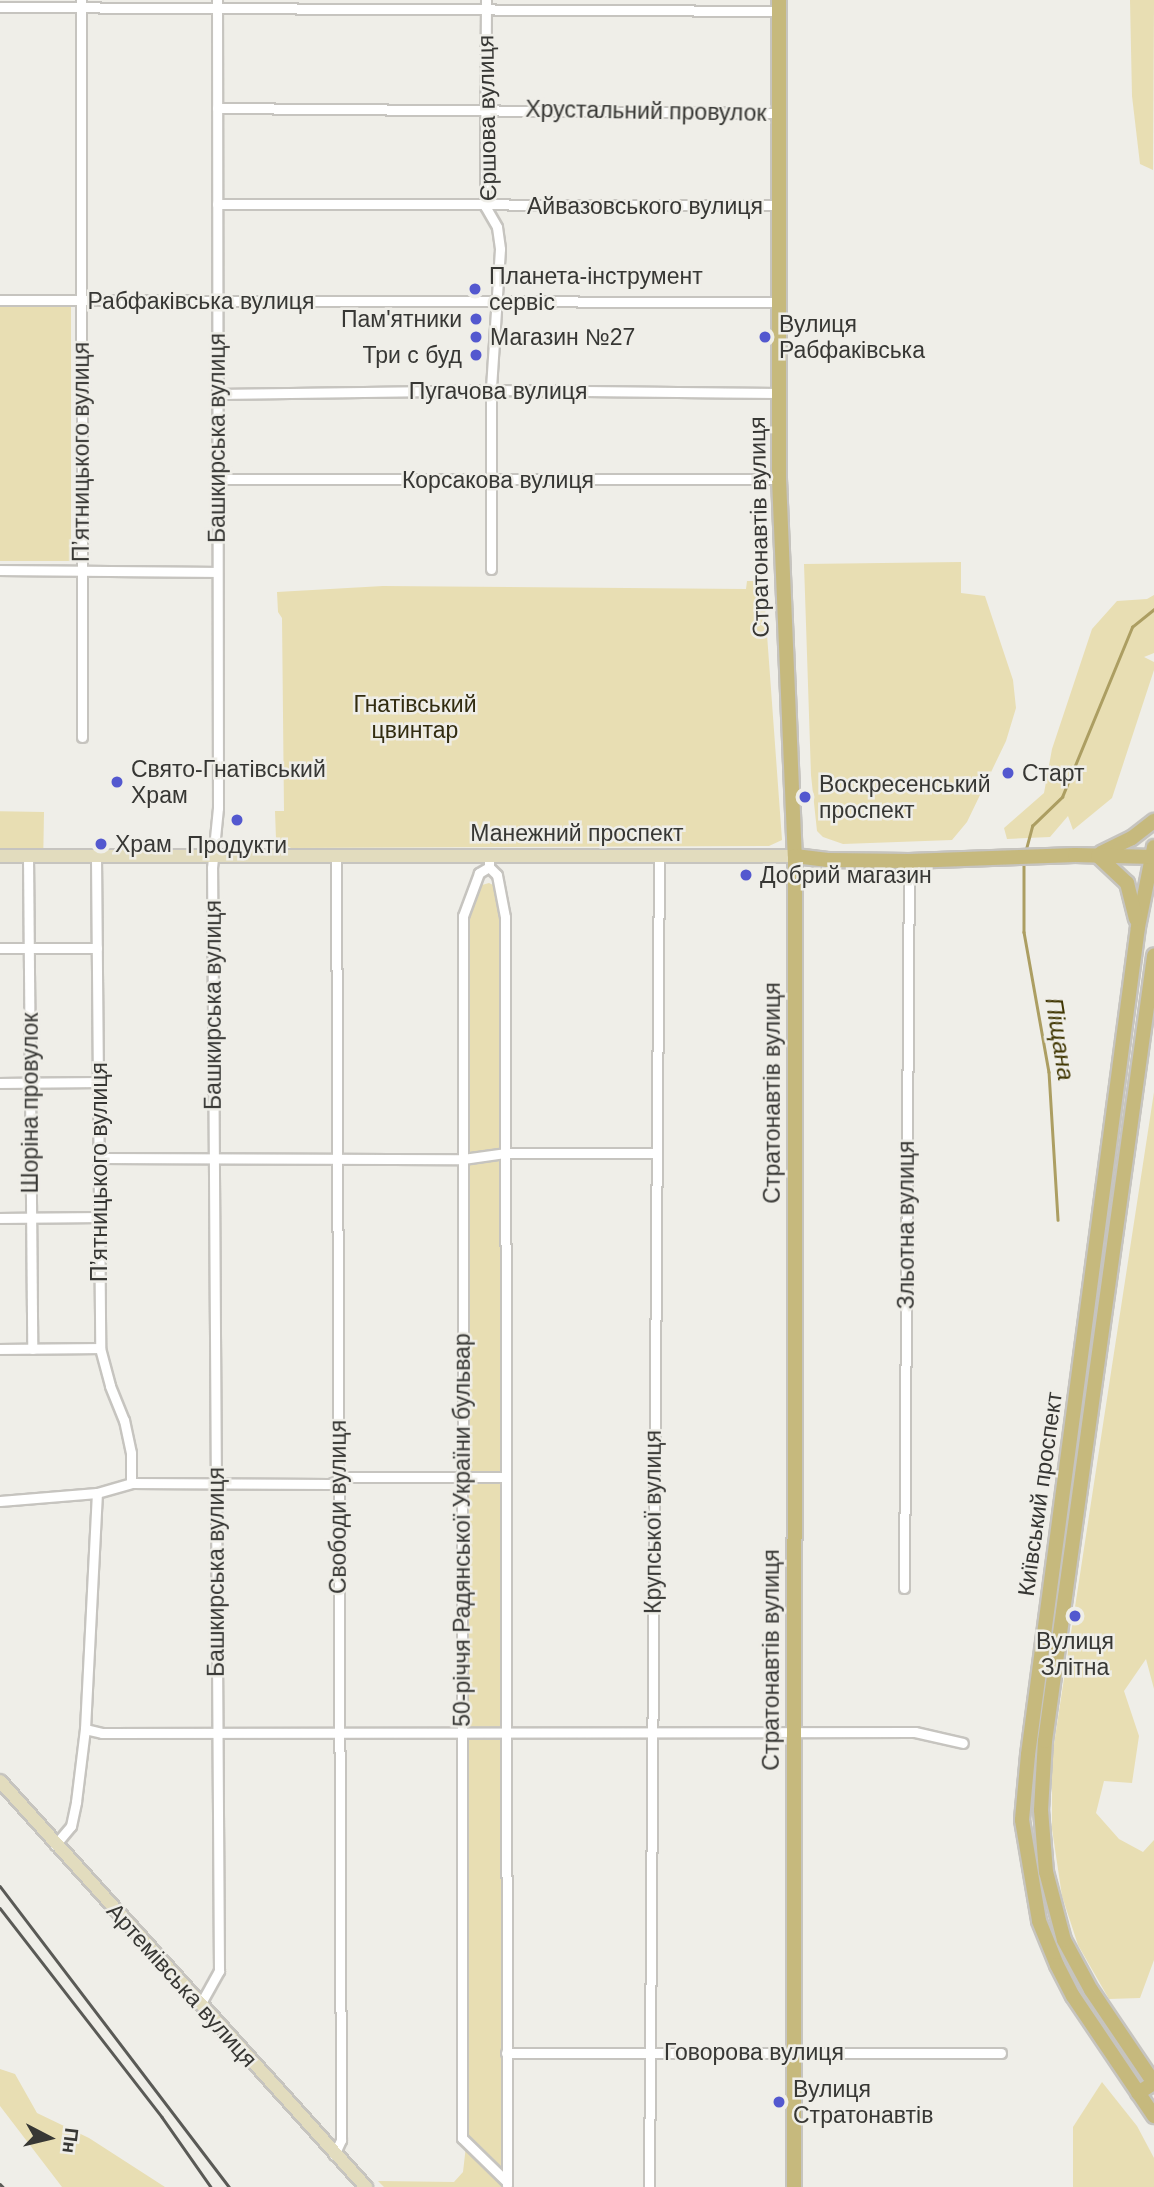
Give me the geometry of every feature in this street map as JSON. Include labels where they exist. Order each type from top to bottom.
[{"type":"main road","name":"Стратонавтів вулиця","points":[[779,6],[779,479],[795,856],[794,2187]]},
{"type":"main road","points":[[1096,856],[1132,838],[1154,821]]},
{"type":"main road","name":"Манежний проспект","points":[[795,856],[828,860],[909,862],[1153,854]]},
{"type":"main road","name":"Київський проспект","points":[[1153,854],[1138,927],[1029,1742],[1022,1820],[1033,1897],[1046,1941],[1073,1996],[1154,2116]]},
{"type":"main road","points":[[1096,856],[1111,865],[1127,883],[1138,927]]},
{"type":"main road","name":"Київський проспект","points":[[1154,956],[1045,1741],[1041,1810],[1046,1872],[1064,1940],[1091,1990],[1154,2083]]},
{"type":"main road","points":[[1118,2064],[1130,2048]]},
{"type":"main road","points":[[1138,2093],[1154,2083]]},
{"type":"street","points":[[0,7],[81,4],[779,6]]},
{"type":"street","name":"П’ятницького вулиця","points":[[81,4],[82,737]]},
{"type":"street","name":"Башкирська вулиця","points":[[200,2005],[219,1971],[212,855],[218,808],[217,4]]},
{"type":"street","name":"Єршова вулиця","points":[[486,5],[485,206],[497,227],[500,249],[494,302],[495,362],[491,390],[491,569]]},
{"type":"street","name":"Хрустальний провулок","points":[[217,108],[780,113]]},
{"type":"street","name":"Айвазовського вулиця","points":[[217,204],[779,205]]},
{"type":"street","name":"Рабфаківська вулиця","points":[[0,300],[779,302]]},
{"type":"street","name":"Пугачова вулиця","points":[[217,394],[491,390],[779,393]]},
{"type":"street","name":"Корсакова вулиця","points":[[217,479],[779,479]]},
{"type":"street","points":[[0,570],[217,572]]},
{"type":"street","name":"Манежний проспект","points":[[0,856],[336,856],[489,861],[795,856]]},
{"type":"street","name":"Шоріна провулок","points":[[28,856],[32,1349]]},
{"type":"street","name":"Свободи вулиця","points":[[334,2155],[341,2140],[336,856]]},
{"type":"street","name":"П’ятницького вулиця","points":[[96,857],[100,1348],[110,1386],[124,1420],[131,1454],[131,1483]]},
{"type":"street","name":"Крупської вулиця","points":[[649,2187],[659,857]]},
{"type":"street","name":"50-річчя Радянської України бульвар","points":[[489,861],[497,875],[505,917],[507,2185],[462,2138],[463,916],[479,873],[489,861]]},
{"type":"street","name":"Зльотна вулиця","points":[[904,1588],[909,862]]},
{"type":"street","points":[[0,948],[97,948]]},
{"type":"street","points":[[0,1083],[98,1082]]},
{"type":"street","points":[[99,1158],[463,1159],[505,1153],[656,1153]]},
{"type":"street","points":[[0,1218],[99,1217]]},
{"type":"street","points":[[0,1349],[100,1348]]},
{"type":"street","points":[[0,1501],[97,1493],[131,1483],[339,1482],[347,1477],[506,1477]]},
{"type":"street","points":[[55,1845],[71,1826],[85,1729],[97,1493]]},
{"type":"street","points":[[85,1729],[102,1732],[794,1730],[915,1732],[963,1743]]},
{"type":"street","name":"Артемівська вулиця","points":[[0,1781],[334,2155],[366,2187]]},
{"type":"street","name":"Говорова вулиця","points":[[506,2053],[1001,2053]]},
{"type":"green space","points":[[1130,0],[1154,0],[1153,170],[1140,164],[1132,96]]},
{"type":"green space","points":[[0,307],[71,307],[71,561],[0,561]]},
{"type":"green space","points":[[961,562],[961,593],[985,596],[1013,680],[1016,708],[1006,741],[967,822],[952,840],[843,844],[823,837],[817,831],[811,775],[804,564]]},
{"type":"green space","name":"Гнатівський цвинтар","points":[[747,581],[761,581],[765,607],[782,840],[769,846],[291,848],[276,839],[275,811],[284,811],[282,618],[278,612],[277,592],[383,586],[746,589]]},
{"type":"green space","points":[[1154,595],[1154,653],[1144,657],[1154,662],[1154,670],[1112,798],[1073,830],[1068,816],[1050,837],[1007,839],[1004,828],[1044,793],[1052,749],[1092,629],[1117,601],[1147,599]]},
{"type":"green space","points":[[0,811],[44,812],[43,852],[0,851]]},
{"type":"green space","points":[[489,883],[495,886],[503,918],[502,2187],[384,2187],[378,2181],[454,2182],[463,2172],[467,2137],[469,917],[482,885]]},
{"type":"green space","points":[[1154,1092],[1154,1689],[1146,1659],[1124,1691],[1139,1736],[1132,1783],[1104,1781],[1096,1813],[1119,1839],[1143,1852],[1154,1840],[1154,1960],[1140,1998],[1109,1999],[1078,1945],[1062,1896],[1052,1829],[1052,1757]]},
{"type":"green space","points":[[0,2069],[15,2074],[37,2113],[89,2138],[165,2187],[62,2187],[0,2106]]},
{"type":"green space","points":[[1102,2082],[1137,2126],[1154,2158],[1154,2187],[1073,2187],[1073,2127]]},
{"type":"waterway","name":"Піщана","points":[[1026,849],[1032,826],[1062,797],[1132,627],[1154,609]]},
{"type":"waterway","name":"Піщана","points":[[1024,865],[1024,932],[1049,1072],[1058,1220]]},
{"type":"railway","points":[[0,1886],[229,2187]]},
{"type":"railway","points":[[0,1908],[162,2117],[211,2187]]},
{"type":"railway","points":[[0,2184],[3,2187]]},
{"type":"place","name":"Планета-інструмент сервіс","points":[[475,289]]},
{"type":"place","name":"Пам'ятники","points":[[476,319]]},
{"type":"place","name":"Магазин №27","points":[[476,337]]},
{"type":"place","name":"Вулиця Рабфаківська","points":[[765,337]]},
{"type":"place","name":"Три с буд","points":[[476,355]]},
{"type":"place","name":"Старт","points":[[1008,773]]},
{"type":"place","name":"Свято-Гнатівський Храм","points":[[117,782]]},
{"type":"place","name":"Воскресенський проспект","points":[[805,797]]},
{"type":"place","name":"Продукти","points":[[237,820]]},
{"type":"place","name":"Храм","points":[[101,844]]},
{"type":"place","name":"Добрий магазин","points":[[746,875]]},
{"type":"place","name":"Вулиця Злітна","points":[[1075,1616]]},
{"type":"place","name":"Вулиця Стратонавтів","points":[[779,2102]]}]
